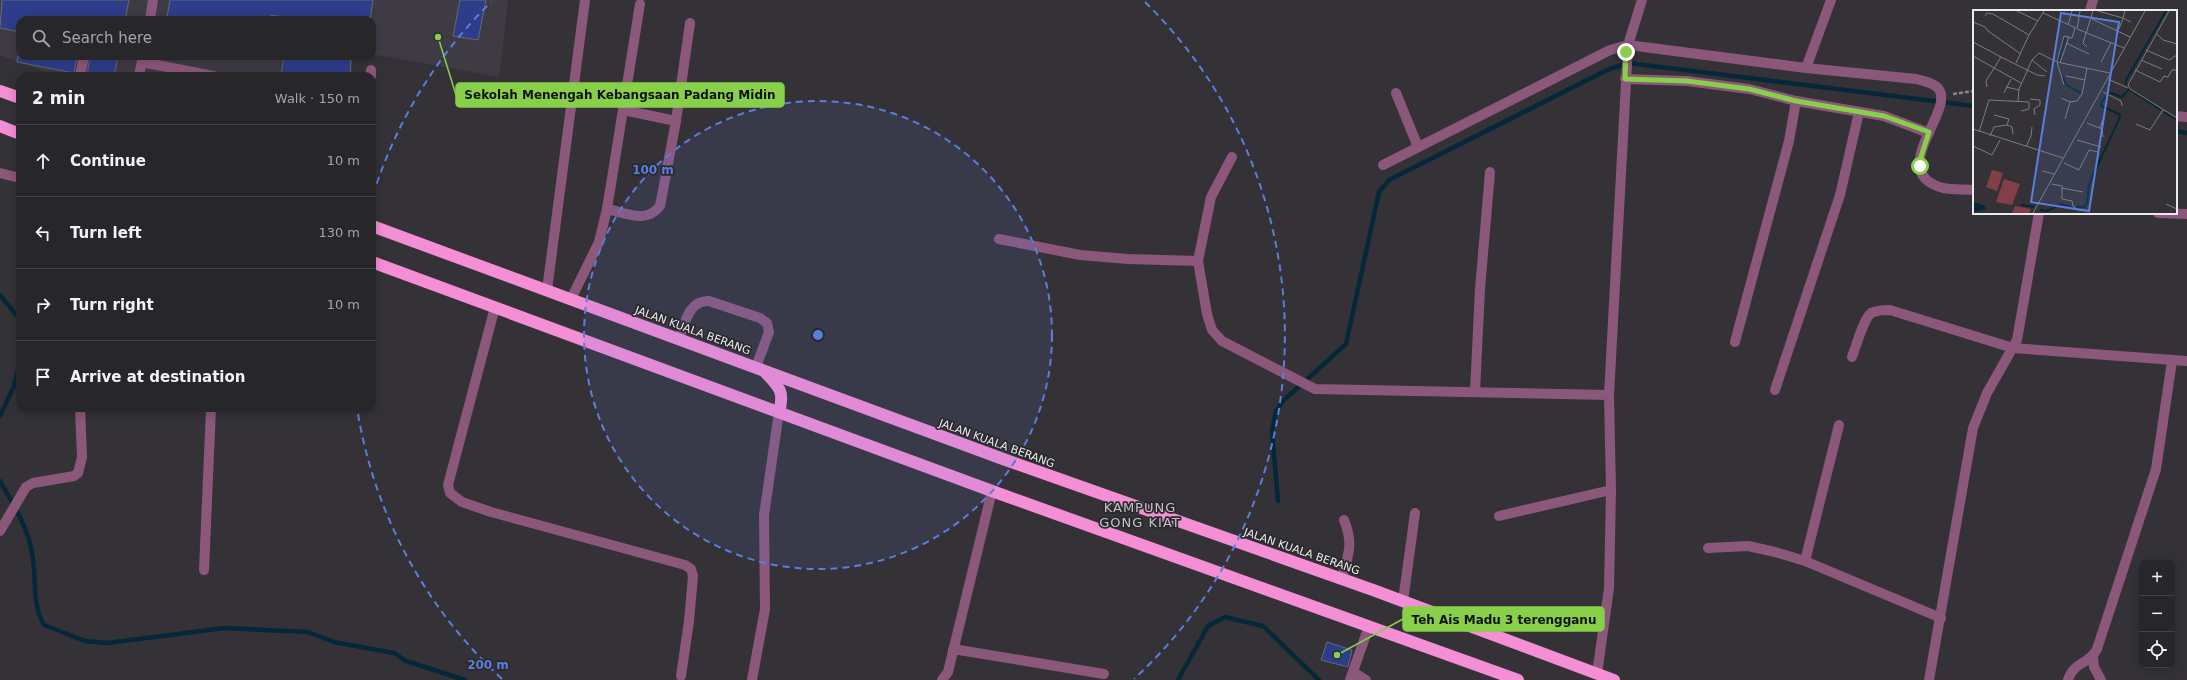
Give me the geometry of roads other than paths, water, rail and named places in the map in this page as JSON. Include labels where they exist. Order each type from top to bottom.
[{"type":"highway","points":[[0,91],[16,97]]},
{"type":"highway","points":[[0,126],[16,132]]},
{"type":"highway","name":"JALAN KUALA BERANG","points":[[376,227],[679,338],[1003,459],[1342,578],[1614,680]]},
{"type":"highway","points":[[376,263],[992,491],[1518,680]]},
{"type":"highway","points":[[759,368],[782,392],[783,400],[779,412]]},
{"type":"street","points":[[151,16],[153,0]]},
{"type":"street","points":[[547,290],[585,0]]},
{"type":"street","points":[[1597,674],[1609,588],[1611,490],[1609,395],[1625,75],[1627,49],[1642,0]]},
{"type":"street","points":[[1806,68],[1831,0]]},
{"type":"street","points":[[2090,10],[2093,0]]},
{"type":"street","points":[[571,299],[599,242],[607,209],[640,4]]},
{"type":"street","points":[[607,209],[645,217],[654,214],[660,206],[676,121],[690,24]]},
{"type":"street","points":[[1383,165],[1610,50],[1627,49],[1916,78],[1929,82],[1940,93],[1937,114],[1929,132],[1920,160],[1921,172],[1925,178],[1932,183],[1944,188],[1973,190]]},
{"type":"street","points":[[81,72],[83,60]]},
{"type":"street","points":[[140,72],[142,60]]},
{"type":"street","points":[[144,60],[167,72]]},
{"type":"street","points":[[1625,75],[1733,87],[1796,101],[1884,116],[1929,132]]},
{"type":"street","points":[[1396,93],[1418,147]]},
{"type":"street","points":[[1735,342],[1789,141],[1796,101]]},
{"type":"street","points":[[623,110],[676,121]]},
{"type":"street","points":[[1775,390],[1840,195],[1858,112]]},
{"type":"street","points":[[2177,116],[2187,117]]},
{"type":"street","points":[[1232,157],[1211,197],[1198,261],[1207,314],[1212,330],[1222,341],[1315,389],[1609,395]]},
{"type":"street","points":[[1475,392],[1480,289],[1490,172]]},
{"type":"street","points":[[0,173],[16,177]]},
{"type":"street","points":[[1929,680],[1941,618],[1972,428],[1987,393],[2017,340],[2039,214]]},
{"type":"street","points":[[2177,214],[2187,214]]},
{"type":"street","points":[[999,239],[1080,255],[1128,259],[1198,261]]},
{"type":"street","points":[[679,338],[692,308],[701,301],[709,301],[760,318],[767,323],[769,332],[759,368]]},
{"type":"street","points":[[494,307],[448,485],[450,493],[462,502],[492,512],[685,565],[691,569],[693,576],[689,620],[681,676]]},
{"type":"street","points":[[1852,357],[1866,320],[1872,313],[1880,310],[1890,310],[2013,348],[2187,362]]},
{"type":"street","points":[[2068,680],[2073,668],[2093,657],[2098,649],[2156,469],[2172,361]]},
{"type":"street","points":[[0,531],[21,494],[33,483],[74,476],[78,473],[82,457],[80,412]]},
{"type":"street","points":[[204,570],[211,412]]},
{"type":"street","points":[[752,680],[765,609],[764,515],[779,412]]},
{"type":"street","points":[[1805,561],[1839,425]]},
{"type":"street","points":[[1499,516],[1611,490]]},
{"type":"street","points":[[942,680],[948,672],[992,491]]},
{"type":"street","points":[[1403,601],[1415,513]]},
{"type":"street","points":[[1342,578],[1350,544],[1349,532],[1344,520]]},
{"type":"street","points":[[1708,548],[1748,546],[1805,561],[1941,618]]},
{"type":"street","points":[[1366,680],[1352,676],[1368,626]]},
{"type":"street","points":[[953,649],[1104,674]]},
{"type":"street","points":[[2093,657],[2094,667],[2101,680]]},
{"type":"waterway","points":[[1278,501],[1272,431],[1276,411],[1283,401],[1346,344],[1379,192],[1389,180],[1607,70],[1628,63],[1973,106]]},
{"type":"waterway","points":[[2177,131],[2187,133]]},
{"type":"waterway","points":[[0,295],[16,315]]},
{"type":"waterway","points":[[0,416],[16,378]]},
{"type":"waterway","points":[[0,481],[19,516],[30,543],[37,608],[44,625],[85,641],[107,643],[225,628],[308,632],[334,642],[394,653],[406,661],[465,680]]},
{"type":"waterway","points":[[1178,680],[1208,626],[1225,617],[1263,626],[1319,680]]},
{"type":"place","name":"Sekolah Menengah Kebangsaan Padang Midin","points":[[438,37]]},
{"type":"place","name":"Teh Ais Madu 3 terengganu","points":[[1337,655]]},
{"type":"district","name":"KAMPUNG GONG KIAT","points":[[1140,514]]}]
